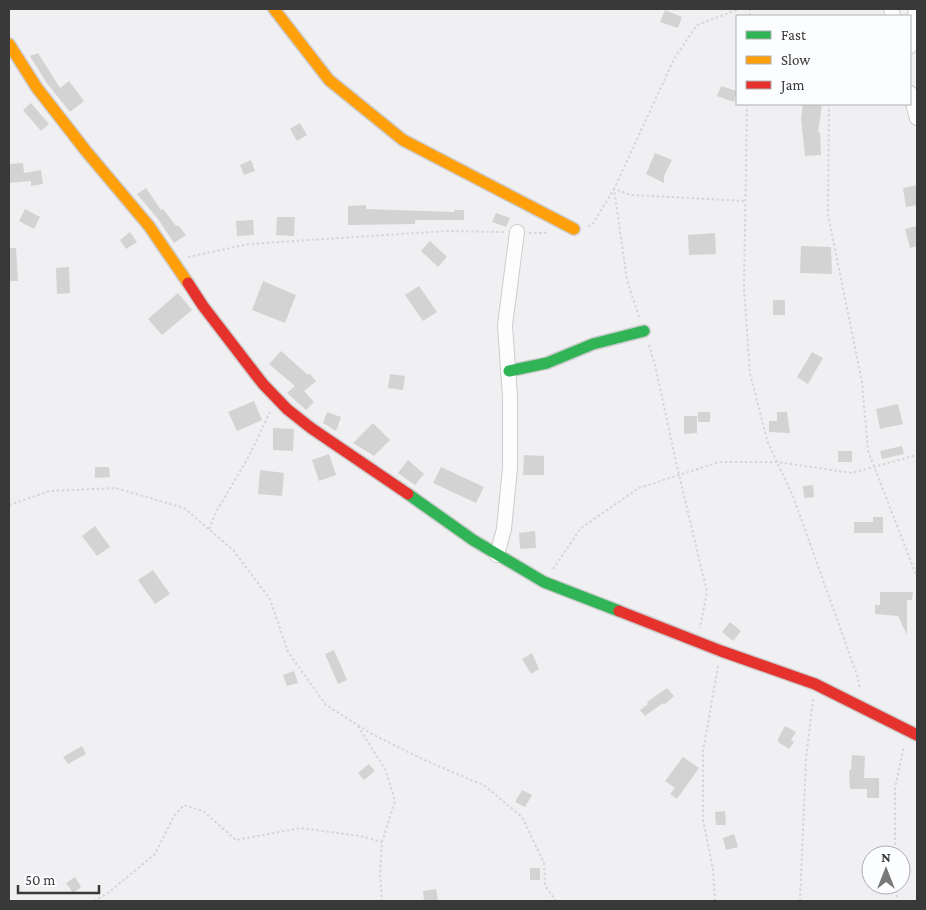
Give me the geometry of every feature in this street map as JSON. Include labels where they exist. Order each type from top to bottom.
[{"type":"street","points":[[274,9],[329,80],[403,140],[574,229]]},
{"type":"street","points":[[911,40],[916,9]]},
{"type":"street","points":[[9,44],[37,88],[86,151],[149,226],[203,306],[262,384],[287,409],[311,428],[497,555],[544,582],[721,651],[814,684],[864,707],[913,733]]},
{"type":"street","points":[[911,97],[917,118]]},
{"type":"street","points":[[497,555],[504,529],[510,468],[509,372],[505,325],[517,232]]},
{"type":"street","points":[[509,372],[547,363],[593,344],[644,331]]},
{"type":"path","points":[[172,260],[249,244],[446,231],[556,234],[592,225],[614,190],[674,59],[697,25],[739,9]]},
{"type":"path","points":[[747,105],[744,288],[750,374],[768,443],[793,496],[855,669],[864,707]]},
{"type":"path","points":[[829,105],[828,215],[862,382],[868,451],[917,577]]},
{"type":"path","points":[[614,190],[632,195],[745,201]]},
{"type":"path","points":[[614,190],[627,280],[655,366],[707,592],[700,630]]},
{"type":"path","points":[[209,529],[217,510],[248,458],[276,398]]},
{"type":"path","points":[[544,582],[582,528],[639,488],[719,462],[776,462],[852,473],[917,455]]},
{"type":"path","points":[[9,505],[50,491],[116,488],[184,508],[233,550],[270,600],[288,652],[326,705],[356,724],[422,759],[485,786],[522,817],[544,863],[545,886],[556,901]]},
{"type":"path","points":[[715,901],[713,869],[703,820],[703,752],[721,651]]},
{"type":"path","points":[[800,901],[806,759],[814,684]]},
{"type":"path","points":[[356,724],[386,771],[395,801],[382,842],[380,873],[382,901]]},
{"type":"path","points":[[895,845],[895,788],[913,733]]},
{"type":"path","points":[[94,901],[108,893],[155,854],[174,816],[184,805],[203,811],[236,840],[301,828],[360,836],[382,842]]},
{"type":"building","points":[[665,10],[682,17],[678,28],[660,22]]},
{"type":"building","points":[[38,53],[60,88],[69,81],[84,101],[70,112],[46,82],[30,56]]},
{"type":"building","points":[[721,86],[736,91],[734,102],[717,96]]},
{"type":"building","points":[[31,103],[49,124],[41,131],[23,110]]},
{"type":"building","points":[[803,105],[822,105],[818,133],[820,132],[821,155],[805,156],[801,119]]},
{"type":"building","points":[[300,123],[307,135],[297,141],[290,129]]},
{"type":"building","points":[[655,153],[672,160],[664,176],[664,183],[646,174]]},
{"type":"building","points":[[251,160],[255,171],[244,175],[240,165]]},
{"type":"building","points":[[23,163],[24,173],[41,170],[43,184],[31,186],[31,181],[9,183],[9,164]]},
{"type":"building","points":[[917,185],[917,205],[906,207],[903,188]]},
{"type":"building","points":[[146,188],[161,210],[163,209],[176,226],[178,225],[186,235],[174,243],[158,219],[137,194]]},
{"type":"building","points":[[366,205],[366,209],[454,212],[454,210],[464,210],[464,220],[415,220],[415,224],[348,225],[348,206]]},
{"type":"building","points":[[25,209],[40,217],[34,229],[19,221]]},
{"type":"building","points":[[496,213],[510,218],[506,227],[492,222]]},
{"type":"building","points":[[277,217],[295,217],[294,236],[276,235]]},
{"type":"building","points":[[253,220],[254,235],[237,236],[236,221]]},
{"type":"building","points":[[917,226],[917,246],[910,248],[905,229]]},
{"type":"building","points":[[130,232],[137,242],[126,249],[120,240]]},
{"type":"building","points":[[715,233],[716,254],[689,255],[688,235]]},
{"type":"building","points":[[430,241],[447,257],[438,267],[421,251]]},
{"type":"building","points":[[801,246],[831,247],[832,274],[800,273]]},
{"type":"building","points":[[9,248],[16,248],[18,281],[9,281]]},
{"type":"building","points":[[69,267],[70,293],[57,294],[56,268]]},
{"type":"building","points":[[263,281],[296,295],[285,323],[252,310]]},
{"type":"building","points":[[419,286],[437,312],[423,321],[405,295]]},
{"type":"building","points":[[178,293],[192,310],[162,335],[148,319]]},
{"type":"building","points":[[773,300],[785,300],[785,315],[773,315]]},
{"type":"building","points":[[281,351],[308,375],[309,373],[316,381],[304,391],[314,402],[306,410],[287,393],[295,386],[269,364]]},
{"type":"building","points":[[812,352],[823,358],[808,384],[797,377]]},
{"type":"building","points":[[390,374],[405,376],[403,390],[388,388]]},
{"type":"building","points":[[254,401],[262,420],[237,431],[228,412]]},
{"type":"building","points":[[898,404],[903,424],[880,429],[876,409]]},
{"type":"building","points":[[327,412],[341,417],[336,431],[323,423]]},
{"type":"building","points":[[698,412],[710,412],[710,422],[698,422]]},
{"type":"building","points":[[777,412],[787,412],[790,433],[769,432],[769,421],[777,421]]},
{"type":"building","points":[[684,416],[697,416],[697,433],[684,434]]},
{"type":"building","points":[[373,423],[390,440],[374,456],[353,443]]},
{"type":"building","points":[[273,428],[294,429],[293,451],[273,450]]},
{"type":"building","points":[[902,446],[904,454],[882,459],[880,451]]},
{"type":"building","points":[[838,451],[852,451],[852,462],[838,462]]},
{"type":"building","points":[[329,454],[336,475],[319,481],[312,460]]},
{"type":"building","points":[[524,455],[544,456],[544,475],[523,475]]},
{"type":"building","points":[[408,460],[424,474],[415,485],[398,473]]},
{"type":"building","points":[[95,467],[109,467],[110,477],[95,478]]},
{"type":"building","points":[[441,467],[484,487],[476,503],[433,483]]},
{"type":"building","points":[[260,470],[284,473],[282,496],[258,494]]},
{"type":"building","points":[[813,485],[814,497],[804,498],[803,486]]},
{"type":"building","points":[[873,517],[883,517],[883,533],[854,533],[854,522],[873,522]]},
{"type":"building","points":[[95,526],[110,547],[97,556],[82,536]]},
{"type":"building","points":[[535,531],[536,548],[520,549],[519,533]]},
{"type":"building","points":[[153,570],[170,594],[155,604],[138,580]]},
{"type":"building","points":[[880,592],[913,592],[912,600],[907,600],[907,635],[898,616],[875,614],[875,605],[880,605]]},
{"type":"building","points":[[730,622],[741,631],[733,641],[722,632]]},
{"type":"building","points":[[334,650],[347,680],[338,684],[325,654]]},
{"type":"building","points":[[532,653],[539,669],[531,674],[522,659]]},
{"type":"building","points":[[294,671],[298,683],[287,686],[283,675]]},
{"type":"building","points":[[667,688],[674,696],[664,705],[663,703],[645,716],[640,710],[648,704],[647,702]]},
{"type":"building","points":[[785,726],[796,732],[791,740],[794,742],[789,749],[778,742]]},
{"type":"building","points":[[82,746],[86,754],[68,764],[63,757]]},
{"type":"building","points":[[852,755],[865,756],[864,778],[879,778],[879,798],[867,798],[867,789],[850,789],[849,770],[851,770]]},
{"type":"building","points":[[683,757],[699,768],[677,799],[670,794],[675,788],[665,781]]},
{"type":"building","points":[[369,764],[375,771],[364,780],[358,773]]},
{"type":"building","points":[[522,790],[532,795],[525,807],[515,802]]},
{"type":"building","points":[[725,811],[726,825],[716,825],[715,812]]},
{"type":"building","points":[[734,834],[738,847],[726,850],[723,838]]},
{"type":"building","points":[[530,868],[540,868],[540,880],[530,880]]},
{"type":"building","points":[[75,877],[81,887],[73,893],[66,883]]},
{"type":"building","points":[[436,889],[438,900],[424,901],[423,891]]},
{"type":"traffic: fast","points":[[509,371],[547,363],[593,344],[644,331]]},
{"type":"traffic: fast","points":[[408,494],[473,540],[544,582],[619,611]]},
{"type":"traffic: slow","points":[[274,9],[329,80],[403,140],[574,229]]},
{"type":"traffic: slow","points":[[9,44],[37,88],[86,151],[149,226],[188,283]]},
{"type":"traffic: jam","points":[[188,283],[203,306],[263,384],[287,409],[311,428],[408,494]]},
{"type":"traffic: jam","points":[[619,611],[721,651],[815,684],[917,735]]}]
